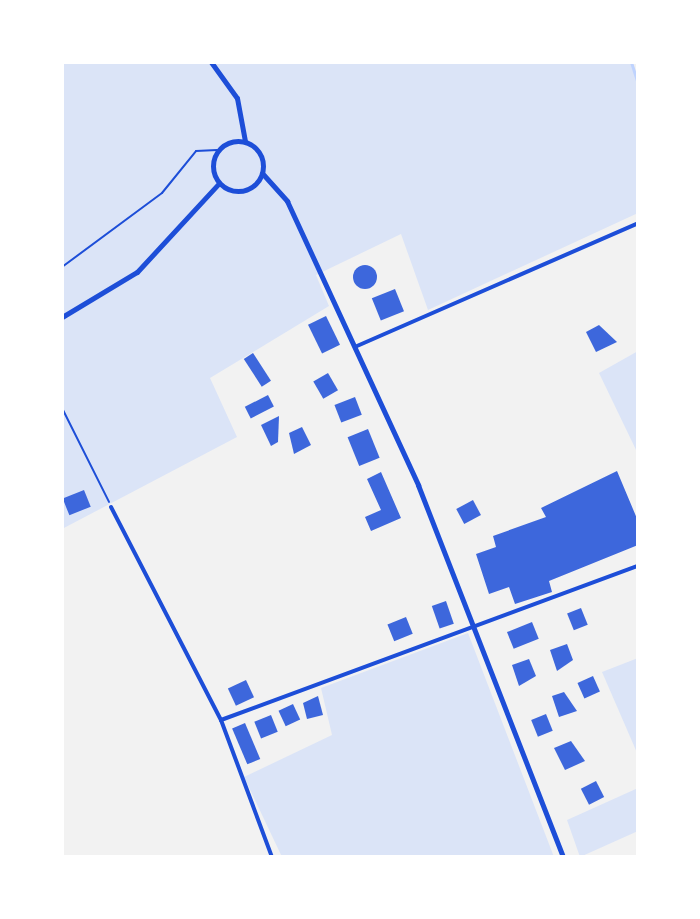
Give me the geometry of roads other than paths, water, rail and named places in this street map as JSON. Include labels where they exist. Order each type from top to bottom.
[{"type":"street","points":[[211,62],[237,98],[245,141],[256,148],[262,173],[278,183],[357,346],[475,622],[563,857]]},
{"type":"street","points":[[62,317],[137,272],[219,183],[217,150],[245,141]]},
{"type":"street","points":[[219,183],[244,191],[262,173]]},
{"type":"street","points":[[357,346],[638,223]]},
{"type":"street","points":[[111,507],[221,720],[272,857]]},
{"type":"street","points":[[221,720],[475,622],[638,566]]},
{"type":"waterway","points":[[631,62],[638,83]]}]
